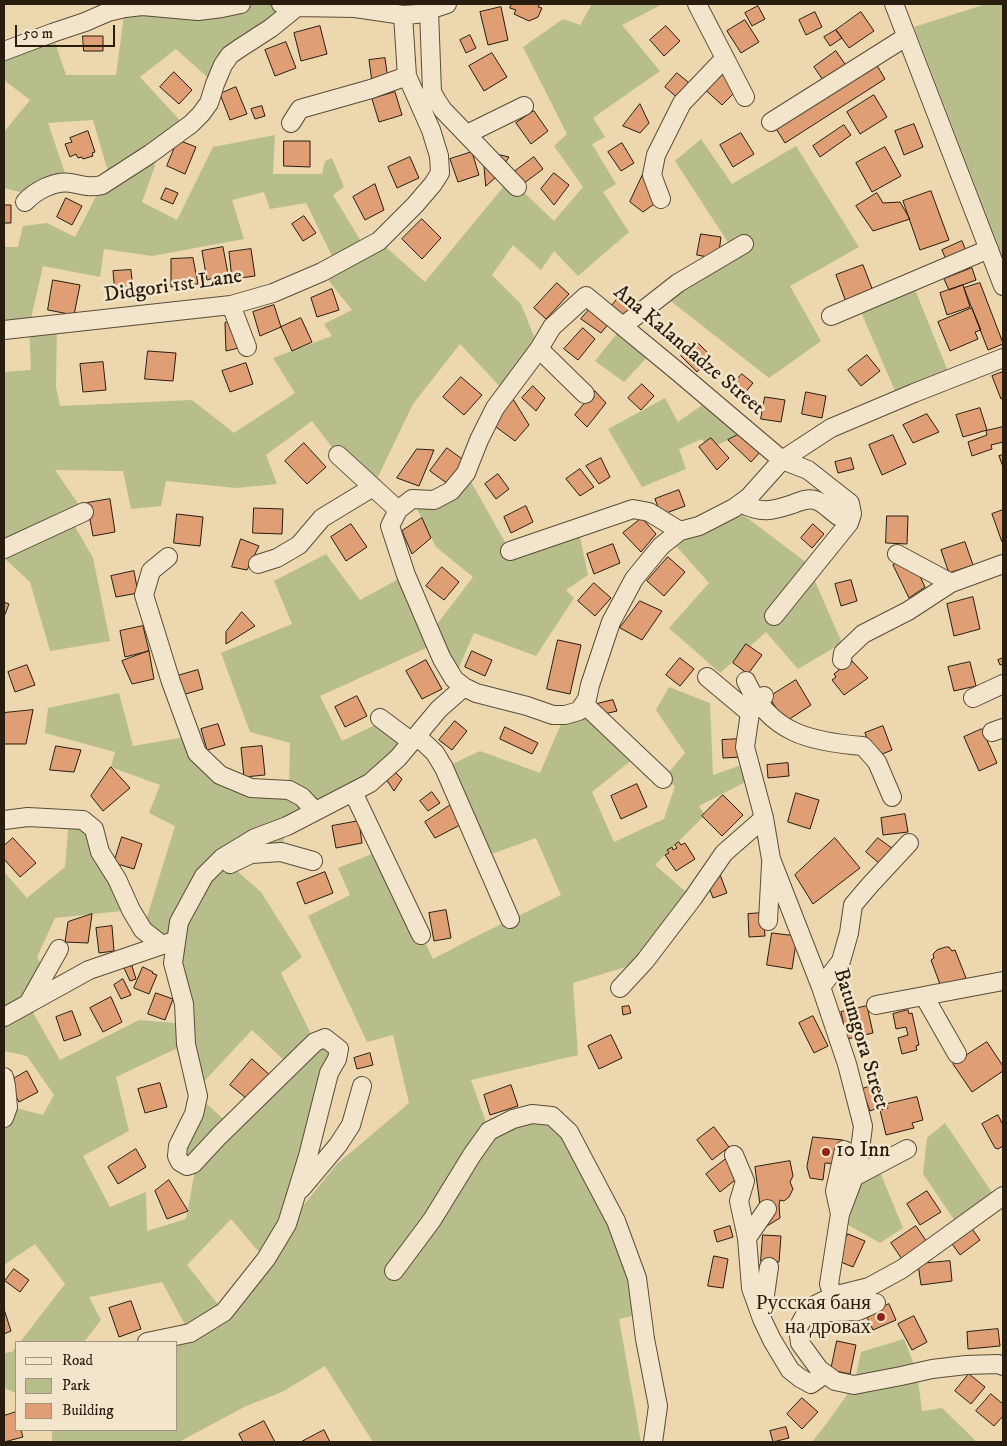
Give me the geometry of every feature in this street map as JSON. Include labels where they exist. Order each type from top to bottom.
[{"type":"street","points":[[4,51],[108,12],[125,8],[142,6],[198,11],[241,4]]},
{"type":"street","points":[[25,202],[32,194],[55,184],[68,182],[94,187],[102,185],[150,154],[201,114],[209,103],[223,65],[230,55],[271,28],[289,5],[415,11],[447,4]]},
{"type":"street","points":[[697,4],[745,97]]},
{"type":"street","points":[[894,4],[1003,286]]},
{"type":"street","points":[[415,11],[432,92],[437,101],[443,110],[517,187]]},
{"type":"street","name":"Didgori 1st Lane","points":[[4,330],[231,305],[273,293],[322,272],[379,241],[415,205],[440,173],[439,156],[431,130],[407,76],[415,11]]},
{"type":"street","points":[[771,122],[906,37]]},
{"type":"street","points":[[661,199],[652,175],[656,155],[682,104],[725,58]]},
{"type":"street","points":[[291,123],[300,109],[370,89],[407,76]]},
{"type":"street","points":[[466,134],[524,106]]},
{"type":"street","points":[[623,326],[678,283],[744,244]]},
{"type":"street","points":[[830,316],[989,249]]},
{"type":"street","name":"Ana Kalandadze Street","points":[[398,510],[412,499],[434,500],[451,492],[466,473],[479,440],[495,408],[539,349],[552,327],[586,296],[782,460],[808,470],[850,503],[852,514],[849,523],[774,616]]},
{"type":"street","points":[[231,305],[247,347]]},
{"type":"street","points":[[539,349],[585,394]]},
{"type":"street","points":[[338,455],[398,510],[390,526],[406,575],[427,606],[442,659],[454,679],[476,694],[527,706],[553,715],[566,715],[578,711],[587,699],[611,622],[634,579],[661,546],[680,531],[699,526],[734,508],[749,497],[782,460],[831,428],[1003,358]]},
{"type":"street","points":[[258,564],[277,558],[299,545],[322,518],[373,487]]},
{"type":"street","points":[[741,503],[753,510],[767,510],[777,509],[805,499],[817,501],[838,516]]},
{"type":"street","points":[[510,551],[633,510],[649,512],[680,531]]},
{"type":"street","points":[[7,547],[84,512]]},
{"type":"street","points":[[897,554],[951,583]]},
{"type":"street","points":[[168,557],[151,571],[144,594],[160,648],[197,752],[220,775],[251,788],[289,790],[302,797],[315,811]]},
{"type":"street","points":[[842,660],[843,653],[863,634],[908,611],[951,583],[1003,564]]},
{"type":"street","points":[[708,677],[757,704],[775,722],[800,734],[831,744],[863,746],[877,762],[892,797]]},
{"type":"street","points":[[746,681],[757,704]]},
{"type":"street","points":[[973,698],[1003,684]]},
{"type":"street","points":[[151,1341],[190,1332],[224,1312],[266,1260],[287,1224],[308,1156],[329,1073],[338,1059],[339,1049],[325,1038],[315,1042],[193,1164],[187,1166],[180,1162],[177,1156],[178,1146],[194,1114],[198,1096],[186,1044],[184,1004],[172,963],[169,942],[204,876],[222,858],[255,838],[287,826],[370,783],[398,758],[440,709],[464,687]]},
{"type":"street","points":[[584,704],[663,779]]},
{"type":"street","name":"Batumgora Street","points":[[757,704],[745,747],[764,818],[771,859],[821,987],[848,1064],[863,1126],[858,1166],[840,1214],[829,1284],[833,1296]]},
{"type":"street","points":[[380,718],[435,753],[444,768],[510,919]]},
{"type":"street","points":[[353,792],[422,935]]},
{"type":"street","points":[[4,812],[28,817],[83,820],[94,829],[100,852],[143,930],[169,942]]},
{"type":"street","points":[[4,820],[28,817]]},
{"type":"street","points":[[620,988],[645,961],[693,898],[724,853],[764,818]]},
{"type":"street","points":[[821,987],[841,961],[849,933],[853,905],[910,843]]},
{"type":"street","points":[[186,909],[230,864],[250,854],[281,852],[313,861]]},
{"type":"street","points":[[768,921],[771,859]]},
{"type":"street","points":[[4,1017],[89,970],[169,942]]},
{"type":"street","points":[[28,1004],[59,949]]},
{"type":"street","points":[[876,1005],[1003,981]]},
{"type":"street","points":[[924,996],[957,1054]]},
{"type":"street","points":[[4,1077],[8,1107],[4,1118]]},
{"type":"street","points":[[296,1194],[338,1145],[351,1125],[362,1086]]},
{"type":"street","points":[[394,1271],[432,1220],[489,1131],[513,1119],[532,1114],[552,1116],[569,1132],[616,1221],[637,1278],[644,1339],[658,1406],[652,1442]]},
{"type":"street","points":[[854,1177],[907,1149]]},
{"type":"street","points":[[840,1214],[835,1191],[844,1150]]},
{"type":"street","points":[[734,1155],[745,1181],[740,1201],[747,1238],[751,1288],[762,1319],[790,1370],[811,1384],[825,1374]]},
{"type":"street","points":[[999,1203],[902,1269],[869,1287],[833,1296],[815,1305],[806,1313],[798,1328],[800,1343],[819,1369],[835,1381],[854,1385],[932,1369],[966,1365],[998,1364],[1003,1366]]},
{"type":"street","points":[[747,1238],[767,1209]]},
{"type":"street","points":[[762,1319],[769,1267]]},
{"type":"street","points":[[806,1313],[858,1311],[876,1303]]},
{"type":"green space","points":[[274,4],[281,19],[240,48],[215,84],[176,49],[140,77],[186,127],[150,154],[155,166],[142,202],[177,220],[213,147],[275,135],[273,174],[322,174],[325,161],[332,158],[344,187],[333,195],[365,248],[379,241],[425,282],[510,179],[554,221],[583,187],[554,146],[567,134],[523,47],[563,19],[580,25],[592,4],[663,4],[622,25],[660,71],[593,118],[605,137],[592,144],[616,184],[603,192],[629,232],[578,276],[554,251],[541,270],[513,245],[492,275],[521,304],[539,349],[506,393],[460,344],[413,404],[373,487],[338,455],[312,421],[266,455],[277,484],[237,488],[166,481],[161,506],[131,509],[123,471],[55,470],[84,512],[70,518],[93,558],[110,641],[50,651],[30,582],[4,558],[4,372],[31,370],[29,328],[4,330],[4,247],[18,247],[23,226],[47,223],[75,237],[102,185],[110,179],[93,120],[48,123],[68,182],[32,195],[4,188],[4,132],[30,100],[4,80],[4,51],[52,33],[66,75],[116,75],[125,8]],"holes":[[[264,192],[270,209],[306,203],[336,264],[322,272],[352,310],[324,324],[332,336],[273,358],[295,393],[234,433],[192,400],[60,406],[56,387],[57,325],[29,327],[43,266],[100,277],[104,249],[152,256],[244,239],[232,200]]]},
{"type":"green space","points":[[986,4],[1003,4],[1003,257],[914,27]]},
{"type":"green space","points":[[701,139],[732,184],[796,146],[859,247],[790,286],[821,341],[769,378],[663,295],[733,250],[675,161]]},
{"type":"green space","points":[[912,282],[951,379],[899,400],[858,305]]},
{"type":"green space","points":[[623,326],[653,351],[624,382],[595,361]]},
{"type":"green space","points":[[665,398],[678,422],[711,399],[747,430],[710,449],[702,439],[679,449],[686,469],[642,487],[608,429]]},
{"type":"green space","points":[[466,473],[510,551],[578,528],[588,575],[566,590],[574,598],[536,656],[474,633],[454,679],[435,644],[320,696],[342,741],[377,724],[407,748],[398,758],[287,826],[281,852],[230,865],[261,892],[302,957],[281,973],[315,1042],[333,1044],[289,1223],[337,1164],[409,1103],[393,1035],[367,1042],[308,916],[350,895],[338,868],[381,850],[433,959],[561,895],[536,838],[483,857],[444,768],[480,751],[540,773],[565,715],[578,711],[638,755],[592,792],[614,842],[664,819],[675,786],[663,779],[685,753],[656,710],[669,687],[710,703],[713,775],[750,762],[753,778],[699,806],[705,815],[655,865],[693,898],[645,961],[573,983],[578,1055],[471,1080],[489,1131],[552,1116],[616,1221],[641,1314],[619,1319],[641,1442],[373,1442],[325,1366],[282,1392],[246,1406],[179,1442],[52,1442],[52,1431],[178,1431],[177,1341],[189,1332],[162,1282],[89,1297],[101,1320],[85,1341],[21,1341],[65,1284],[35,1244],[4,1265],[4,1077],[8,1106],[43,1115],[54,1095],[27,1056],[4,1051],[4,872],[27,898],[65,867],[69,819],[83,820],[131,910],[55,918],[37,957],[55,989],[28,1004],[60,1060],[139,1020],[185,1024],[176,940],[143,930],[175,826],[149,813],[160,785],[111,767],[115,752],[45,733],[48,708],[119,693],[133,746],[191,736],[220,775],[289,790],[290,743],[250,732],[221,653],[292,624],[274,581],[326,554],[360,600],[406,575],[431,632],[473,577],[436,547],[412,499],[434,499]],"holes":[[[252,1030],[290,1066],[230,1125],[198,1096],[180,1162],[197,1160],[186,1219],[147,1231],[146,1192],[110,1207],[83,1156],[129,1131],[116,1077],[186,1044],[196,1090]],[[231,1219],[265,1259],[224,1312],[187,1265]]]},
{"type":"green space","points":[[734,508],[807,563],[842,643],[798,669],[766,632],[720,673],[669,628],[709,583],[670,539]]},
{"type":"green space","points":[[945,1123],[997,1200],[959,1227],[923,1174],[927,1138]]},
{"type":"green space","points":[[877,1165],[903,1228],[880,1243],[841,1221],[854,1177]]},
{"type":"green space","points":[[904,1339],[917,1372],[922,1411],[942,1408],[977,1442],[812,1442],[854,1385],[861,1352]]},
{"type":"green space","points":[[15,1348],[15,1393],[4,1388],[4,1353],[12,1352]]},
{"type":"building","points":[[512,4],[540,4],[538,7],[542,8],[538,17],[529,21],[514,14],[516,10],[510,8]]},
{"type":"building","points":[[758,6],[765,19],[752,26],[745,13]]},
{"type":"building","points":[[501,7],[508,40],[488,45],[480,12]]},
{"type":"building","points":[[815,12],[822,27],[806,35],[799,20]]},
{"type":"building","points":[[861,12],[874,31],[849,48],[836,30]]},
{"type":"building","points":[[745,20],[759,42],[741,53],[727,31]]},
{"type":"building","points":[[320,26],[327,54],[301,61],[294,33]]},
{"type":"building","points":[[666,26],[680,41],[664,56],[650,40]]},
{"type":"building","points":[[836,30],[842,38],[830,46],[824,37]]},
{"type":"building","points":[[470,35],[476,48],[466,53],[460,40]]},
{"type":"building","points":[[83,36],[103,36],[103,51],[84,51]]},
{"type":"building","points":[[286,42],[296,68],[275,76],[265,50]]},
{"type":"building","points":[[836,51],[847,67],[825,83],[814,67]]},
{"type":"building","points":[[492,53],[507,77],[484,91],[469,66]]},
{"type":"building","points":[[385,58],[388,80],[372,82],[369,60]]},
{"type":"building","points":[[875,62],[885,79],[785,143],[775,127]]},
{"type":"building","points":[[721,63],[740,87],[722,105],[700,85]]},
{"type":"building","points":[[174,72],[192,90],[179,104],[160,87]]},
{"type":"building","points":[[677,73],[693,86],[680,100],[665,87]]},
{"type":"building","points":[[236,87],[247,114],[230,120],[220,94]]},
{"type":"building","points":[[395,92],[402,115],[379,122],[372,99]]},
{"type":"building","points":[[874,95],[887,117],[860,134],[847,112]]},
{"type":"building","points":[[640,104],[649,123],[640,133],[623,126]]},
{"type":"building","points":[[262,106],[265,116],[255,119],[251,109]]},
{"type":"building","points":[[534,111],[548,131],[531,144],[516,123]]},
{"type":"building","points":[[914,124],[923,147],[904,155],[895,131]]},
{"type":"building","points":[[844,125],[851,135],[820,157],[813,146]]},
{"type":"building","points":[[88,131],[95,152],[92,153],[93,156],[83,159],[82,157],[78,158],[76,154],[70,157],[65,144],[72,142],[70,138]]},
{"type":"building","points":[[741,133],[754,154],[733,167],[720,145]]},
{"type":"building","points":[[178,140],[196,147],[185,174],[167,166]]},
{"type":"building","points":[[284,141],[310,141],[310,167],[284,166]]},
{"type":"building","points":[[622,143],[634,163],[621,171],[608,152]]},
{"type":"building","points":[[885,147],[901,176],[872,192],[856,163]]},
{"type":"building","points":[[483,151],[509,157],[495,178],[486,186]]},
{"type":"building","points":[[472,152],[479,175],[458,182],[450,159]]},
{"type":"building","points":[[410,157],[419,178],[397,188],[388,167]]},
{"type":"building","points":[[534,157],[543,169],[523,184],[514,172]]},
{"type":"building","points":[[644,172],[661,199],[643,212],[630,202]]},
{"type":"building","points":[[554,173],[569,185],[554,205],[541,189]]},
{"type":"building","points":[[375,184],[384,210],[365,220],[353,197]]},
{"type":"building","points":[[166,188],[178,193],[173,204],[161,199]]},
{"type":"building","points":[[931,191],[949,240],[920,250],[903,201]]},
{"type":"building","points":[[877,193],[883,203],[900,202],[910,219],[873,231],[856,206]]},
{"type":"building","points":[[66,198],[82,206],[72,225],[57,217]]},
{"type":"building","points":[[4,205],[11,205],[11,223],[4,223]]},
{"type":"building","points":[[304,216],[316,233],[303,241],[292,224]]},
{"type":"building","points":[[422,219],[441,238],[422,259],[402,239]]},
{"type":"building","points":[[701,234],[721,237],[718,259],[697,255]]},
{"type":"building","points":[[962,241],[967,253],[947,262],[942,250]]},
{"type":"building","points":[[223,247],[228,274],[207,280],[202,251]]},
{"type":"building","points":[[251,249],[255,276],[232,279],[229,252]]},
{"type":"building","points":[[193,258],[198,284],[171,287],[171,259]]},
{"type":"building","points":[[863,265],[873,291],[846,302],[836,275]]},
{"type":"building","points":[[972,268],[976,280],[949,290],[944,279]]},
{"type":"building","points":[[131,270],[133,291],[115,293],[113,271]]},
{"type":"building","points":[[53,280],[80,285],[74,315],[48,310]]},
{"type":"building","points":[[557,283],[569,294],[546,319],[534,308]]},
{"type":"building","points":[[980,283],[1003,343],[988,350],[964,288]]},
{"type":"building","points":[[963,285],[970,307],[947,315],[940,293]]},
{"type":"building","points":[[332,289],[339,310],[317,317],[311,298]]},
{"type":"building","points":[[622,293],[637,306],[625,320],[610,308]]},
{"type":"building","points":[[595,303],[613,318],[601,333],[581,319]]},
{"type":"building","points":[[274,305],[281,327],[260,336],[253,312]]},
{"type":"building","points":[[972,308],[981,330],[975,332],[978,339],[950,351],[938,322]]},
{"type":"building","points":[[241,318],[243,347],[226,351],[225,323]]},
{"type":"building","points":[[301,318],[312,342],[292,351],[281,327]]},
{"type":"building","points":[[583,328],[595,339],[578,360],[564,349]]},
{"type":"building","points":[[696,341],[712,357],[697,372],[681,356]]},
{"type":"building","points":[[148,351],[176,353],[173,381],[145,379]]},
{"type":"building","points":[[867,355],[880,371],[861,386],[848,370]]},
{"type":"building","points":[[103,362],[106,390],[83,392],[80,364]]},
{"type":"building","points":[[246,363],[253,384],[230,392],[222,371]]},
{"type":"building","points":[[1003,372],[1003,398],[1001,399],[992,376]]},
{"type":"building","points":[[742,374],[753,383],[740,399],[729,389]]},
{"type":"building","points":[[461,377],[482,395],[464,415],[443,397]]},
{"type":"building","points":[[642,384],[654,396],[641,410],[628,398]]},
{"type":"building","points":[[533,386],[545,398],[536,411],[522,398]]},
{"type":"building","points":[[595,391],[606,403],[587,427],[575,415]]},
{"type":"building","points":[[806,392],[826,396],[822,418],[802,414]]},
{"type":"building","points":[[765,397],[785,400],[781,422],[761,419]]},
{"type":"building","points":[[513,399],[529,425],[515,441],[488,421]]},
{"type":"building","points":[[980,408],[987,430],[963,437],[956,415]]},
{"type":"building","points":[[927,414],[939,432],[913,443],[903,425]]},
{"type":"building","points":[[1003,427],[1003,442],[991,445],[992,449],[972,456],[968,442],[987,435],[986,431]]},
{"type":"building","points":[[745,431],[762,450],[751,462],[728,440]]},
{"type":"building","points":[[893,435],[906,464],[882,475],[869,445]]},
{"type":"building","points":[[711,438],[729,458],[717,470],[699,447]]},
{"type":"building","points":[[304,443],[326,467],[307,484],[285,461]]},
{"type":"building","points":[[447,448],[465,461],[448,484],[430,471]]},
{"type":"building","points":[[417,449],[434,450],[419,486],[397,478]]},
{"type":"building","points":[[1003,455],[1003,467],[999,456]]},
{"type":"building","points":[[601,458],[610,477],[599,484],[586,466]]},
{"type":"building","points":[[851,458],[854,469],[838,473],[835,462]]},
{"type":"building","points":[[580,469],[594,487],[580,496],[566,479]]},
{"type":"building","points":[[498,474],[509,489],[496,499],[485,484]]},
{"type":"building","points":[[679,490],[685,506],[661,515],[655,499]]},
{"type":"building","points":[[110,499],[115,532],[93,536],[87,503]]},
{"type":"building","points":[[526,506],[533,522],[511,533],[504,517]]},
{"type":"building","points":[[254,508],[283,509],[282,534],[253,533]]},
{"type":"building","points":[[1003,510],[1003,542],[1002,542],[992,514]]},
{"type":"building","points":[[177,514],[203,517],[200,546],[174,543]]},
{"type":"building","points":[[887,516],[908,516],[907,544],[886,543]]},
{"type":"building","points":[[422,518],[431,538],[412,554],[402,531]]},
{"type":"building","points":[[642,518],[656,534],[641,552],[623,533]]},
{"type":"building","points":[[351,524],[367,547],[346,561],[331,537]]},
{"type":"building","points":[[813,524],[824,534],[812,548],[801,538]]},
{"type":"building","points":[[241,539],[259,546],[247,570],[232,567]]},
{"type":"building","points":[[965,542],[973,565],[949,573],[941,550]]},
{"type":"building","points":[[613,544],[620,563],[594,574],[587,554]]},
{"type":"building","points":[[668,557],[685,572],[664,596],[647,581]]},
{"type":"building","points":[[911,557],[925,587],[909,598],[893,565]]},
{"type":"building","points":[[442,567],[459,582],[444,600],[426,586]]},
{"type":"building","points":[[134,571],[138,593],[116,597],[111,576]]},
{"type":"building","points":[[851,580],[857,601],[841,606],[835,584]]},
{"type":"building","points":[[594,583],[611,598],[595,616],[578,601]]},
{"type":"building","points":[[973,597],[980,629],[954,636],[947,604]]},
{"type":"building","points":[[640,601],[662,611],[642,640],[620,628]]},
{"type":"building","points":[[4,602],[9,604],[4,617]]},
{"type":"building","points":[[242,612],[255,626],[226,644],[226,632]]},
{"type":"building","points":[[143,626],[149,651],[125,657],[120,631]]},
{"type":"building","points":[[558,640],[581,645],[570,694],[547,689]]},
{"type":"building","points":[[746,644],[762,655],[748,674],[733,663]]},
{"type":"building","points":[[149,651],[154,679],[132,684],[122,661]]},
{"type":"building","points":[[472,651],[492,660],[485,676],[465,667]]},
{"type":"building","points":[[680,658],[694,669],[680,686],[666,675]]},
{"type":"building","points":[[1003,658],[1003,664],[1000,665],[998,660]]},
{"type":"building","points":[[426,660],[442,689],[422,699],[406,671]]},
{"type":"building","points":[[852,661],[868,678],[844,695],[832,680],[836,677],[834,674],[839,670],[838,668],[844,663],[846,666]]},
{"type":"building","points":[[970,662],[976,686],[954,691],[948,667]]},
{"type":"building","points":[[27,665],[35,685],[15,692],[8,672]]},
{"type":"building","points":[[198,670],[203,689],[182,695],[177,676]]},
{"type":"building","points":[[796,680],[811,705],[785,722],[769,697]]},
{"type":"building","points":[[357,696],[367,716],[345,727],[335,707]]},
{"type":"building","points":[[613,700],[617,711],[600,715],[597,704]]},
{"type":"building","points":[[33,710],[26,744],[4,744],[4,713]]},
{"type":"building","points":[[455,721],[467,731],[452,750],[439,740]]},
{"type":"building","points":[[218,724],[225,745],[207,750],[201,729]]},
{"type":"building","points":[[883,726],[892,750],[875,757],[865,733]]},
{"type":"building","points":[[505,727],[538,743],[532,754],[500,739]]},
{"type":"building","points":[[982,729],[997,763],[979,771],[964,737]]},
{"type":"building","points":[[741,739],[742,757],[723,758],[722,740]]},
{"type":"building","points":[[56,746],[81,750],[74,772],[50,770]]},
{"type":"building","points":[[262,746],[265,775],[244,777],[241,748]]},
{"type":"building","points":[[788,763],[789,776],[768,778],[767,765]]},
{"type":"building","points":[[111,767],[130,788],[103,811],[91,796]]},
{"type":"building","points":[[394,771],[402,779],[394,791],[386,779]]},
{"type":"building","points":[[637,784],[647,807],[621,819],[611,796]]},
{"type":"building","points":[[432,792],[440,803],[428,811],[420,801]]},
{"type":"building","points":[[796,793],[819,800],[810,829],[788,822]]},
{"type":"building","points":[[723,795],[743,815],[722,836],[702,816]]},
{"type":"building","points":[[452,804],[460,825],[435,838],[425,822]]},
{"type":"building","points":[[905,814],[908,832],[883,835],[881,818]]},
{"type":"building","points":[[359,821],[362,843],[336,848],[332,826]]},
{"type":"building","points":[[122,837],[142,844],[134,869],[114,863]]},
{"type":"building","points":[[13,838],[36,863],[20,877],[4,859],[4,846]]},
{"type":"building","points":[[835,838],[860,868],[813,904],[795,875]]},
{"type":"building","points":[[878,838],[893,849],[880,864],[866,852]]},
{"type":"building","points":[[679,842],[681,845],[685,843],[695,859],[676,871],[665,855],[669,853],[667,850],[672,847],[673,850],[677,848],[675,845]]},
{"type":"building","points":[[325,872],[333,893],[305,904],[297,883]]},
{"type":"building","points":[[719,872],[727,893],[713,898],[705,877]]},
{"type":"building","points":[[446,910],[451,938],[434,941],[429,913]]},
{"type":"building","points":[[763,913],[765,936],[749,937],[748,914]]},
{"type":"building","points":[[92,914],[88,943],[65,942],[68,922]]},
{"type":"building","points":[[112,926],[114,951],[99,953],[96,928]]},
{"type":"building","points":[[772,933],[797,936],[792,969],[767,965]]},
{"type":"building","points":[[949,947],[952,951],[955,950],[966,978],[941,987],[931,960],[934,958],[933,954],[937,950]]},
{"type":"building","points":[[132,966],[136,979],[130,981],[124,968]]},
{"type":"building","points":[[143,967],[157,975],[149,994],[134,988]]},
{"type":"building","points":[[123,979],[131,995],[121,999],[114,985]]},
{"type":"building","points":[[156,993],[173,999],[165,1020],[148,1014]]},
{"type":"building","points":[[111,997],[122,1022],[103,1032],[90,1008]]},
{"type":"building","points":[[629,1006],[631,1013],[623,1015],[622,1007]]},
{"type":"building","points":[[867,1006],[873,1033],[847,1039],[841,1012]]},
{"type":"building","points":[[908,1010],[909,1014],[912,1013],[919,1045],[916,1046],[917,1050],[902,1054],[898,1038],[908,1035],[906,1027],[896,1029],[893,1014]]},
{"type":"building","points":[[72,1011],[81,1035],[64,1041],[56,1017]]},
{"type":"building","points":[[813,1016],[828,1046],[814,1053],[799,1023]]},
{"type":"building","points":[[611,1035],[622,1058],[599,1069],[588,1046]]},
{"type":"building","points":[[987,1042],[1003,1066],[1003,1071],[972,1092],[953,1064]]},
{"type":"building","points":[[370,1053],[373,1065],[357,1069],[354,1058]]},
{"type":"building","points":[[252,1059],[272,1077],[251,1102],[230,1085]]},
{"type":"building","points":[[27,1071],[38,1092],[19,1102],[8,1082]]},
{"type":"building","points":[[160,1083],[167,1107],[145,1113],[138,1089]]},
{"type":"building","points":[[877,1084],[885,1105],[870,1111],[862,1089]]},
{"type":"building","points":[[511,1085],[518,1106],[490,1115],[484,1095]]},
{"type":"building","points":[[917,1097],[923,1120],[912,1123],[914,1128],[886,1135],[880,1110],[888,1108],[887,1104]]},
{"type":"building","points":[[998,1115],[1003,1125],[1003,1146],[998,1149],[995,1148],[982,1124]]},
{"type":"building","points":[[714,1127],[729,1147],[712,1160],[697,1140]]},
{"type":"building","name":"10 Inn","points":[[813,1137],[843,1140],[839,1164],[825,1163],[823,1180],[810,1178],[807,1167]]},
{"type":"building","points":[[136,1149],[146,1167],[118,1184],[108,1167]]},
{"type":"building","points":[[726,1159],[739,1177],[720,1192],[706,1174]]},
{"type":"building","points":[[790,1161],[793,1176],[790,1182],[793,1189],[789,1197],[784,1201],[780,1200],[780,1218],[754,1234],[760,1205],[755,1167]]},
{"type":"building","points":[[169,1180],[188,1211],[167,1219],[155,1191]]},
{"type":"building","points":[[927,1191],[941,1212],[920,1225],[907,1204]]},
{"type":"building","points":[[730,1226],[733,1237],[717,1242],[714,1231]]},
{"type":"building","points":[[916,1226],[929,1245],[904,1262],[891,1243]]},
{"type":"building","points":[[970,1226],[980,1240],[960,1255],[950,1241]]},
{"type":"building","points":[[848,1234],[865,1241],[853,1267],[836,1260]]},
{"type":"building","points":[[763,1235],[781,1236],[779,1262],[761,1261]]},
{"type":"building","points":[[714,1256],[728,1259],[723,1288],[708,1286]]},
{"type":"building","points":[[950,1261],[952,1281],[921,1285],[918,1264]]},
{"type":"building","points":[[14,1269],[29,1280],[20,1292],[5,1281]]},
{"type":"building","points":[[865,1292],[868,1301],[854,1305],[851,1296]]},
{"type":"building","points":[[131,1301],[141,1329],[119,1337],[109,1308]]},
{"type":"building","name":"Русская баня на дровах","points":[[889,1304],[896,1320],[873,1330],[866,1315]]},
{"type":"building","points":[[4,1309],[11,1331],[4,1334]]},
{"type":"building","points":[[914,1316],[927,1342],[912,1350],[898,1324]]},
{"type":"building","points":[[998,1329],[1000,1346],[968,1349],[967,1332]]},
{"type":"building","points":[[837,1341],[856,1345],[850,1374],[831,1370]]},
{"type":"building","points":[[969,1374],[985,1387],[971,1404],[955,1391]]},
{"type":"building","points":[[991,1394],[1003,1404],[1003,1416],[994,1426],[976,1411]]},
{"type":"building","points":[[802,1398],[818,1412],[802,1429],[787,1414]]},
{"type":"building","points":[[15,1412],[15,1431],[21,1431],[23,1437],[4,1442],[4,1416]]},
{"type":"building","points":[[264,1421],[275,1442],[243,1442],[239,1434]]},
{"type":"building","points":[[786,1427],[789,1438],[773,1442],[770,1431]]},
{"type":"building","points":[[324,1430],[330,1442],[301,1442]]},
{"type":"place","name":"10 Inn","points":[[826,1152]]},
{"type":"place","name":"Русская баня на дровах","points":[[881,1317]]}]
